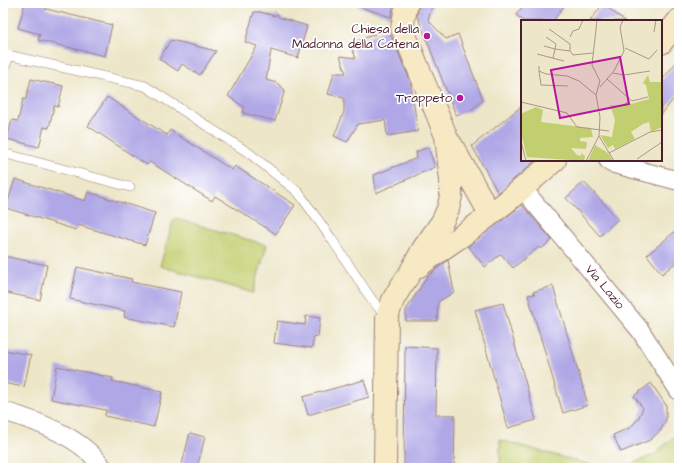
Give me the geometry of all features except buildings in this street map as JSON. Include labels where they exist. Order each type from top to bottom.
[{"type":"main road","points":[[408,3],[402,28],[446,136],[490,214]]},
{"type":"main road","points":[[662,42],[679,20]]},
{"type":"main road","points":[[385,468],[387,317],[393,300],[423,249],[442,222],[448,209],[451,196],[451,181],[446,136]]},
{"type":"main road","points":[[409,275],[433,255],[523,189],[554,161]]},
{"type":"street","points":[[609,161],[611,163],[679,181]]},
{"type":"street","name":"Via Lazio","points":[[523,189],[640,330],[679,391]]},
{"type":"street","points":[[3,411],[26,418],[75,440],[97,459],[103,468]]},
{"type":"lane","points":[[3,72],[6,55],[145,86],[249,153],[298,192],[331,238],[372,300],[387,317]]},
{"type":"lane","points":[[3,153],[130,187]]},
{"type":"green space","points":[[174,218],[267,245],[253,293],[160,266]]},
{"type":"green space","points":[[679,432],[679,468],[622,468],[655,454]]},
{"type":"green space","points":[[500,440],[602,468],[500,468]]},
{"type":"place","name":"Chiesa della Madonna della Catena","points":[[427,36]]},
{"type":"place","name":"Trappeto","points":[[460,98]]}]
